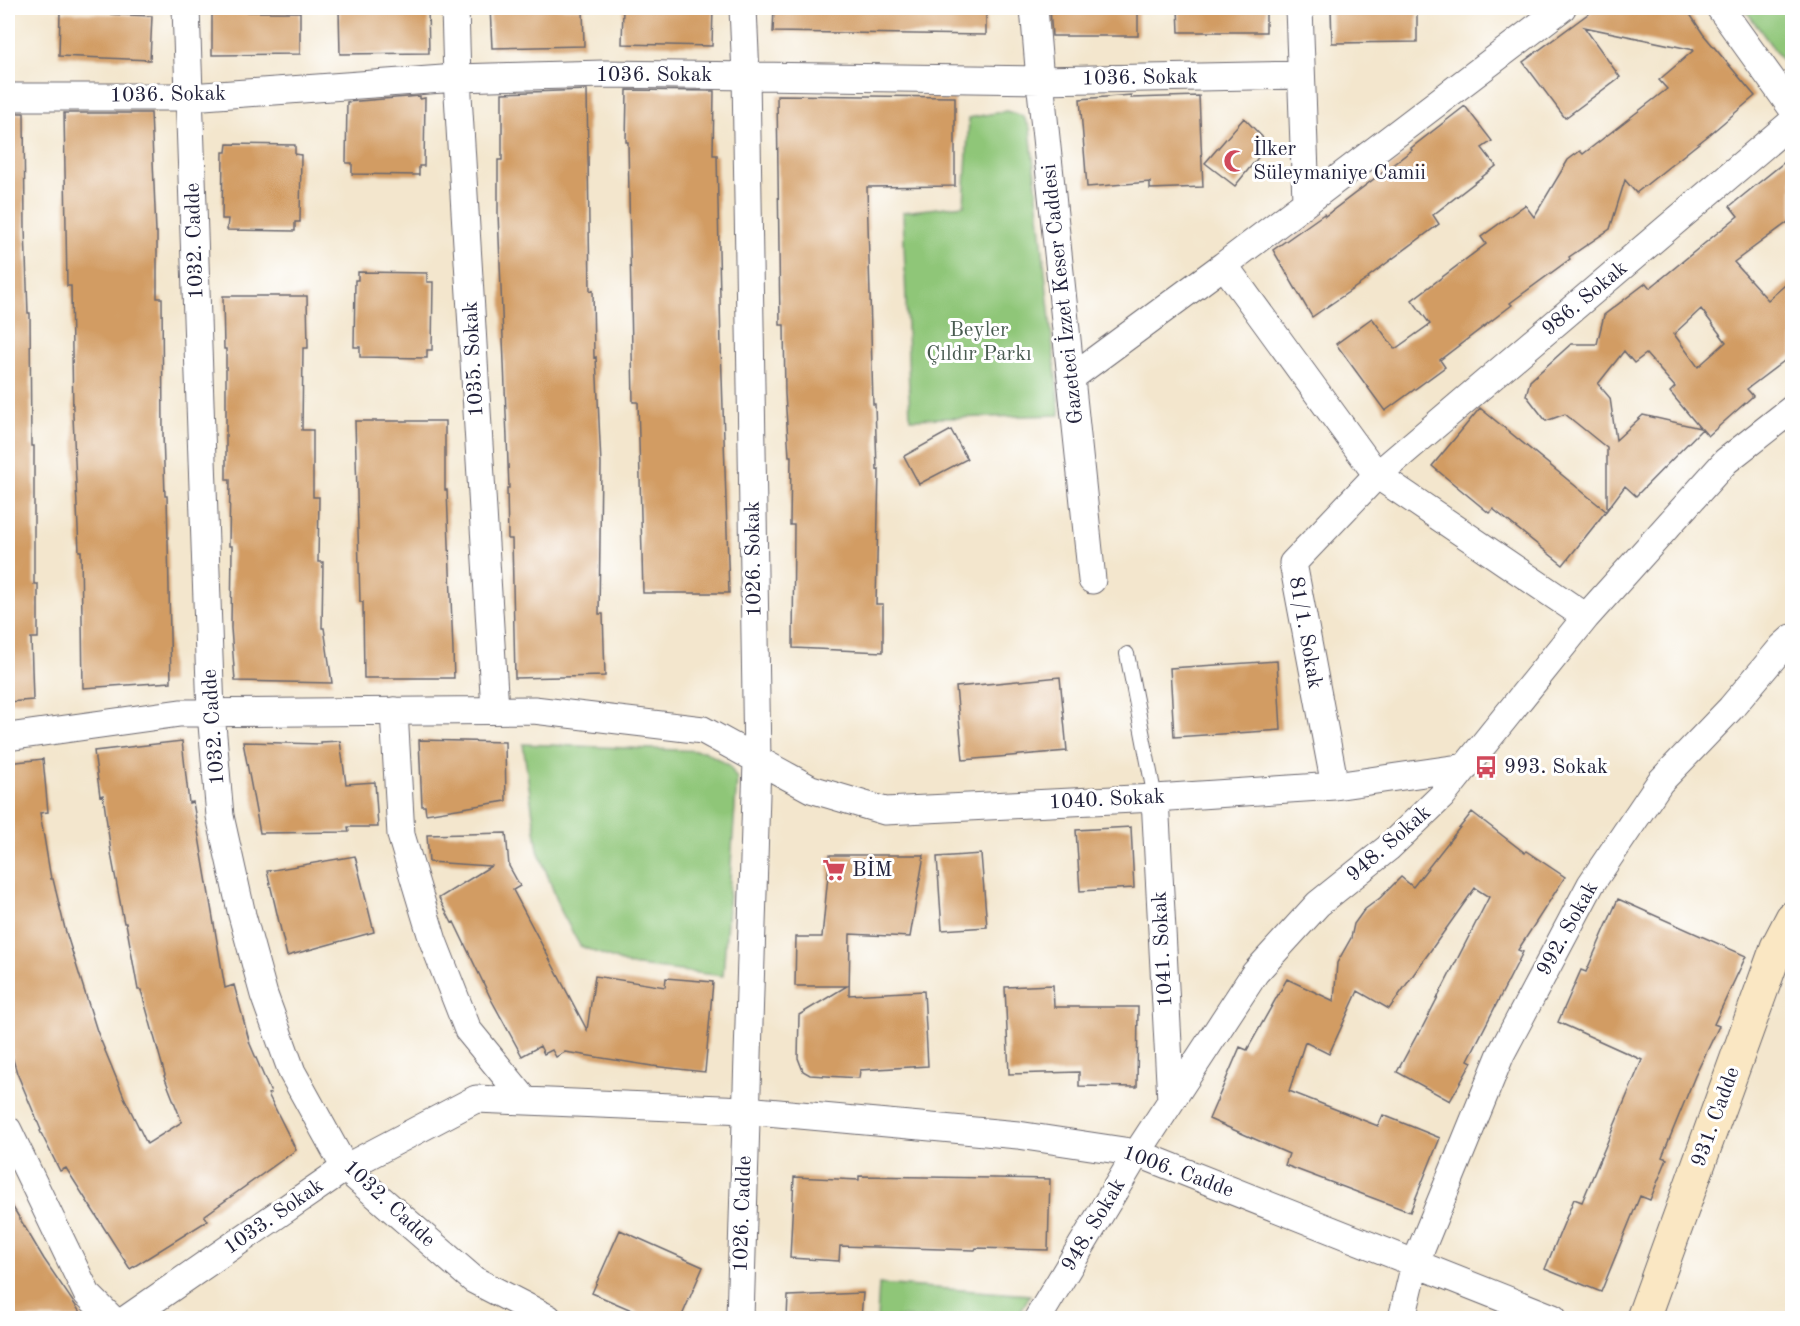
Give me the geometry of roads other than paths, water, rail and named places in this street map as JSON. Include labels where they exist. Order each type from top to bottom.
[{"type":"main road","name":"931. Cadde","points":[[1643,1318],[1777,947],[1792,918]]},
{"type":"street","name":"1032. Cadde","points":[[186,8],[211,713],[220,816],[264,995],[292,1071],[345,1168],[474,1280],[548,1318]]},
{"type":"street","name":"1035. Sokak","points":[[455,8],[457,78],[495,710]]},
{"type":"street","name":"1026. Sokak","points":[[743,8],[757,761],[746,1110]]},
{"type":"street","name":"Gazeteci İzzet Keser Caddesi","points":[[1034,8],[1092,580]]},
{"type":"street","points":[[1299,8],[1306,201]]},
{"type":"street","points":[[1072,377],[1224,265],[1562,8]]},
{"type":"street","points":[[1720,8],[1792,108]]},
{"type":"street","name":"1036. Sokak","points":[[8,97],[190,97],[457,78],[604,74],[1040,80],[1300,75]]},
{"type":"street","name":"986. Sokak","points":[[1377,475],[1792,122]]},
{"type":"street","points":[[1224,265],[1377,475],[1586,617]]},
{"type":"street","name":"948. Sokak","points":[[1038,1318],[1137,1153],[1255,973],[1318,904],[1388,848],[1442,796],[1586,617],[1726,461],[1792,409]]},
{"type":"street","name":"81/1. Sokak","points":[[1335,786],[1293,562],[1377,475]]},
{"type":"street","name":"992. Sokak","points":[[1401,1318],[1415,1264],[1501,1054],[1591,884],[1660,782],[1731,708],[1792,638]]},
{"type":"street","name":"1040. Sokak","points":[[8,737],[180,713],[534,710],[703,730],[811,789],[885,811],[1155,798],[1335,786],[1466,767]]},
{"type":"street","points":[[394,711],[401,835],[433,941],[468,1030],[526,1101]]},
{"type":"street","name":"1041. Sokak","points":[[1155,798],[1171,1101]]},
{"type":"street","name":"1033. Sokak","points":[[128,1318],[345,1168],[476,1099],[746,1110]]},
{"type":"street","name":"1006. Cadde","points":[[746,1110],[1018,1135],[1137,1153],[1553,1318]]},
{"type":"street","name":"1026. Cadde","points":[[740,1318],[746,1110]]},
{"type":"street","points":[[8,1130],[87,1294],[111,1318]]},
{"type":"lane","points":[[1127,654],[1155,798]]},
{"type":"place","name":"İlker Süleymaniye Camii","points":[[1235,161]]},
{"type":"place","name":"993. Sokak","points":[[1486,767]]},
{"type":"place","name":"BİM","points":[[834,870]]},
{"type":"park label","name":"Beyler Çıldır Parkı","points":[[979,342]]}]
